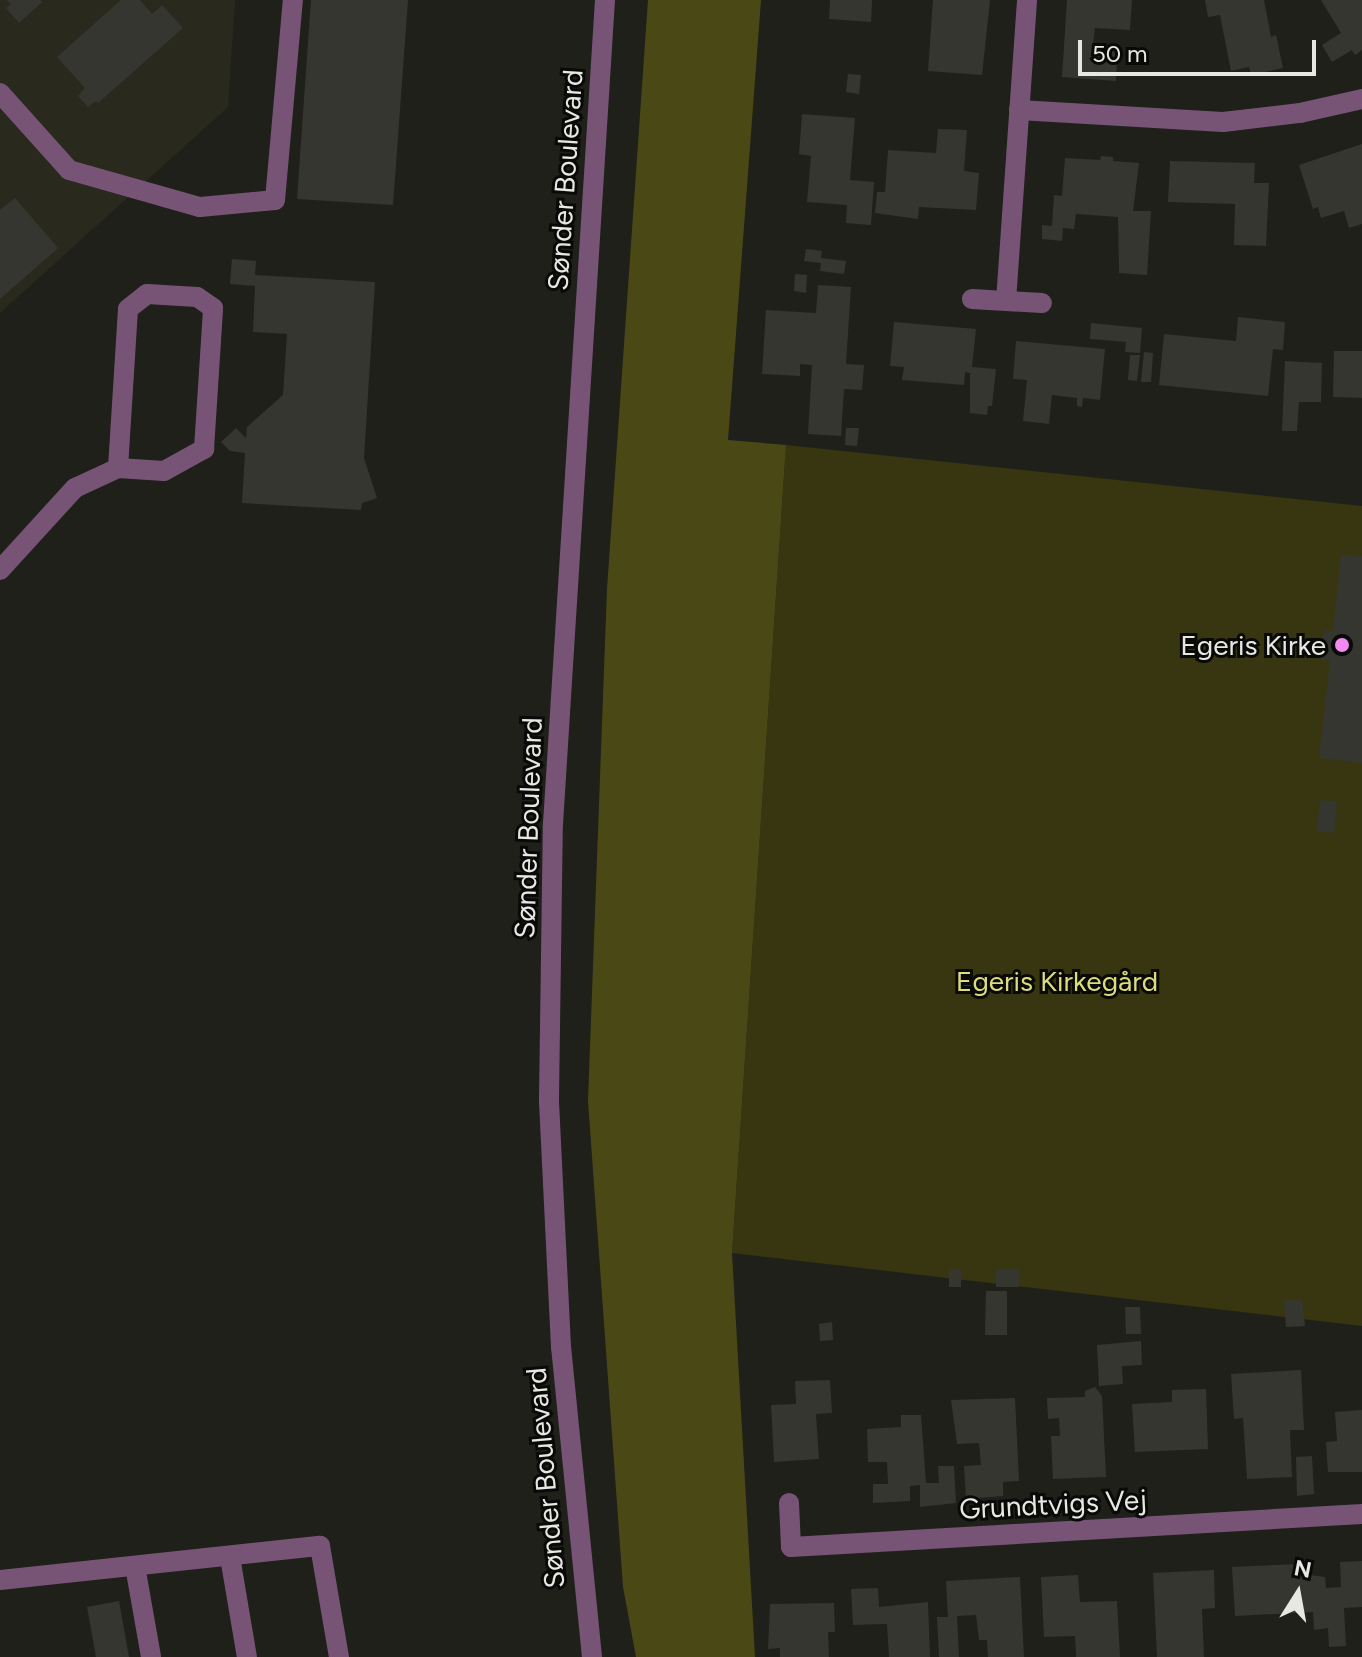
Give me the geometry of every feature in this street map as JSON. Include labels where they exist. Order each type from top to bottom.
[{"type":"street","points":[[0,93],[69,170],[200,207],[275,200],[293,0]]},
{"type":"street","name":"Sønder Boulevard","points":[[592,1657],[561,1347],[549,1099],[553,824],[605,0]]},
{"type":"street","points":[[1006,301],[1027,0]]},
{"type":"street","points":[[1019,110],[1223,122],[1300,113],[1362,99]]},
{"type":"street","points":[[0,570],[75,488],[118,468],[164,471],[204,449],[213,308],[197,297],[147,294],[128,309],[118,468]]},
{"type":"street","points":[[972,299],[1042,303]]},
{"type":"street","name":"Grundtvigs Vej","points":[[789,1503],[791,1547],[1362,1514]]},
{"type":"street","points":[[0,1580],[320,1546],[339,1657]]},
{"type":"street","points":[[230,1557],[247,1657]]},
{"type":"street","points":[[135,1566],[151,1657]]},
{"type":"shaded area","points":[[0,0],[235,0],[228,107],[0,313]]},
{"type":"shaded area","points":[[648,0],[761,0],[728,440],[786,445],[732,1253],[755,1657],[636,1657],[623,1587],[588,1101],[607,589]]},
{"type":"green space","name":"Egeris Kirkegård","points":[[786,445],[1362,506],[1362,1326],[732,1253]]},
{"type":"building","points":[[7,0],[42,2],[19,23],[6,8],[11,4]]},
{"type":"building","points":[[121,0],[140,0],[152,14],[162,5],[183,28],[98,103],[96,101],[88,107],[78,96],[85,88],[57,57]]},
{"type":"building","points":[[311,0],[408,0],[393,205],[297,199]]},
{"type":"building","points":[[830,0],[872,0],[871,22],[829,19]]},
{"type":"building","points":[[933,0],[990,0],[982,75],[928,71]]},
{"type":"building","points":[[1067,0],[1132,0],[1130,30],[1095,28],[1093,44],[1118,46],[1116,81],[1062,77]]},
{"type":"building","points":[[1205,0],[1264,0],[1271,37],[1276,35],[1283,68],[1251,75],[1249,67],[1231,71],[1220,15],[1208,17]]},
{"type":"building","points":[[1321,0],[1362,0],[1362,50],[1355,55],[1352,50],[1332,62],[1322,45],[1341,33]]},
{"type":"building","points":[[848,74],[861,75],[859,94],[846,92]]},
{"type":"building","points":[[802,114],[855,118],[850,180],[874,182],[871,225],[846,223],[847,205],[807,202],[811,156],[799,154]]},
{"type":"building","points":[[938,129],[967,130],[964,171],[979,173],[976,210],[919,207],[918,219],[875,213],[877,192],[885,192],[888,150],[936,153]]},
{"type":"building","points":[[1362,144],[1362,224],[1349,228],[1344,211],[1321,218],[1318,207],[1313,209],[1299,165]]},
{"type":"building","points":[[1101,156],[1113,157],[1113,161],[1139,163],[1133,211],[1151,211],[1147,275],[1119,273],[1118,217],[1076,214],[1074,229],[1063,228],[1062,241],[1042,239],[1042,225],[1052,226],[1054,195],[1062,196],[1065,158],[1100,160]]},
{"type":"building","points":[[1170,161],[1255,163],[1254,183],[1269,183],[1266,246],[1234,245],[1235,204],[1168,202]]},
{"type":"building","points":[[15,198],[58,248],[0,299],[0,210]]},
{"type":"building","points":[[806,249],[822,251],[821,258],[846,261],[844,274],[820,271],[821,263],[804,261]]},
{"type":"building","points":[[232,259],[256,261],[255,275],[375,282],[364,458],[377,498],[362,503],[361,510],[242,503],[245,453],[230,451],[221,442],[236,428],[246,438],[247,427],[283,395],[287,334],[253,332],[255,286],[230,284]]},
{"type":"building","points":[[795,274],[807,275],[806,293],[794,291]]},
{"type":"building","points":[[818,285],[851,287],[846,364],[864,365],[862,390],[844,389],[841,436],[808,434],[812,365],[800,364],[800,376],[762,374],[766,310],[816,313]]},
{"type":"building","points":[[1238,317],[1285,322],[1283,350],[1273,349],[1268,396],[1159,385],[1164,334],[1236,341]]},
{"type":"building","points":[[894,322],[976,329],[972,367],[996,369],[992,406],[988,406],[987,415],[970,413],[970,373],[965,372],[964,385],[902,380],[904,367],[890,366]]},
{"type":"building","points":[[1091,323],[1142,328],[1140,353],[1125,352],[1126,342],[1090,339]]},
{"type":"building","points":[[1016,341],[1105,349],[1100,400],[1083,398],[1082,407],[1077,406],[1077,398],[1052,395],[1049,424],[1023,421],[1027,380],[1013,379]]},
{"type":"building","points":[[1334,351],[1362,351],[1362,398],[1333,397]]},
{"type":"building","points":[[1144,352],[1153,353],[1151,382],[1141,382]]},
{"type":"building","points":[[1130,355],[1140,355],[1137,381],[1128,380]]},
{"type":"building","points":[[1285,361],[1322,363],[1321,402],[1299,402],[1297,431],[1282,431]]},
{"type":"building","points":[[846,428],[859,428],[857,446],[845,445]]},
{"type":"building","name":"Egeris Kirke","points":[[1341,554],[1362,556],[1362,763],[1319,758],[1330,661],[1321,660],[1324,630],[1333,631]]},
{"type":"building","points":[[1320,800],[1337,802],[1334,833],[1317,831]]},
{"type":"building","points":[[949,1269],[961,1269],[961,1287],[949,1287]]},
{"type":"building","points":[[996,1270],[1019,1270],[1019,1287],[996,1287]]},
{"type":"building","points":[[986,1291],[1007,1291],[1007,1335],[985,1335]]},
{"type":"building","points":[[1302,1299],[1305,1326],[1286,1327],[1284,1301]]},
{"type":"building","points":[[1125,1307],[1140,1307],[1141,1334],[1126,1334]]},
{"type":"building","points":[[832,1322],[833,1340],[820,1341],[819,1324]]},
{"type":"building","points":[[1141,1341],[1142,1365],[1122,1366],[1123,1384],[1099,1386],[1097,1345]]},
{"type":"building","points":[[1301,1370],[1304,1430],[1290,1430],[1292,1477],[1247,1479],[1243,1418],[1234,1419],[1231,1374]]},
{"type":"building","points":[[830,1380],[832,1413],[816,1414],[819,1459],[774,1462],[771,1405],[796,1404],[795,1381]]},
{"type":"building","points":[[1095,1387],[1102,1396],[1106,1477],[1053,1479],[1051,1436],[1060,1436],[1059,1418],[1048,1419],[1047,1398],[1085,1397],[1085,1391]]},
{"type":"building","points":[[1206,1389],[1208,1449],[1135,1452],[1132,1404],[1172,1402],[1172,1390]]},
{"type":"building","points":[[1015,1398],[1019,1481],[1003,1482],[1003,1496],[966,1499],[964,1466],[981,1465],[979,1443],[957,1444],[951,1400]]},
{"type":"building","points":[[1362,1410],[1362,1472],[1328,1472],[1326,1442],[1337,1441],[1335,1412]]},
{"type":"building","points":[[901,1415],[921,1415],[926,1483],[939,1483],[938,1466],[954,1466],[956,1503],[920,1507],[920,1485],[910,1486],[910,1501],[873,1503],[873,1484],[888,1484],[887,1462],[868,1462],[867,1429],[901,1427]]},
{"type":"building","points":[[1312,1456],[1314,1494],[1297,1496],[1296,1457]]},
{"type":"building","points":[[1362,1561],[1362,1607],[1344,1608],[1346,1646],[1329,1647],[1328,1628],[1314,1630],[1313,1612],[1235,1616],[1232,1567],[1300,1564],[1301,1574],[1325,1577],[1326,1588],[1341,1587],[1340,1562]]},
{"type":"building","points":[[1214,1570],[1215,1608],[1202,1609],[1204,1657],[1157,1657],[1153,1573]]},
{"type":"building","points":[[1078,1575],[1080,1602],[1117,1601],[1120,1657],[1076,1657],[1075,1636],[1044,1637],[1041,1577]]},
{"type":"building","points":[[1020,1577],[1024,1657],[988,1657],[987,1640],[979,1640],[976,1615],[957,1616],[959,1657],[939,1657],[937,1617],[948,1617],[946,1581]]},
{"type":"building","points":[[878,1588],[879,1607],[928,1602],[930,1657],[889,1657],[887,1624],[853,1625],[851,1589]]},
{"type":"building","points":[[119,1601],[129,1657],[96,1657],[87,1607]]},
{"type":"building","points":[[834,1603],[835,1632],[828,1632],[829,1657],[780,1657],[780,1648],[768,1649],[770,1604]]},
{"type":"place","name":"Egeris Kirke","points":[[1342,645]]}]
